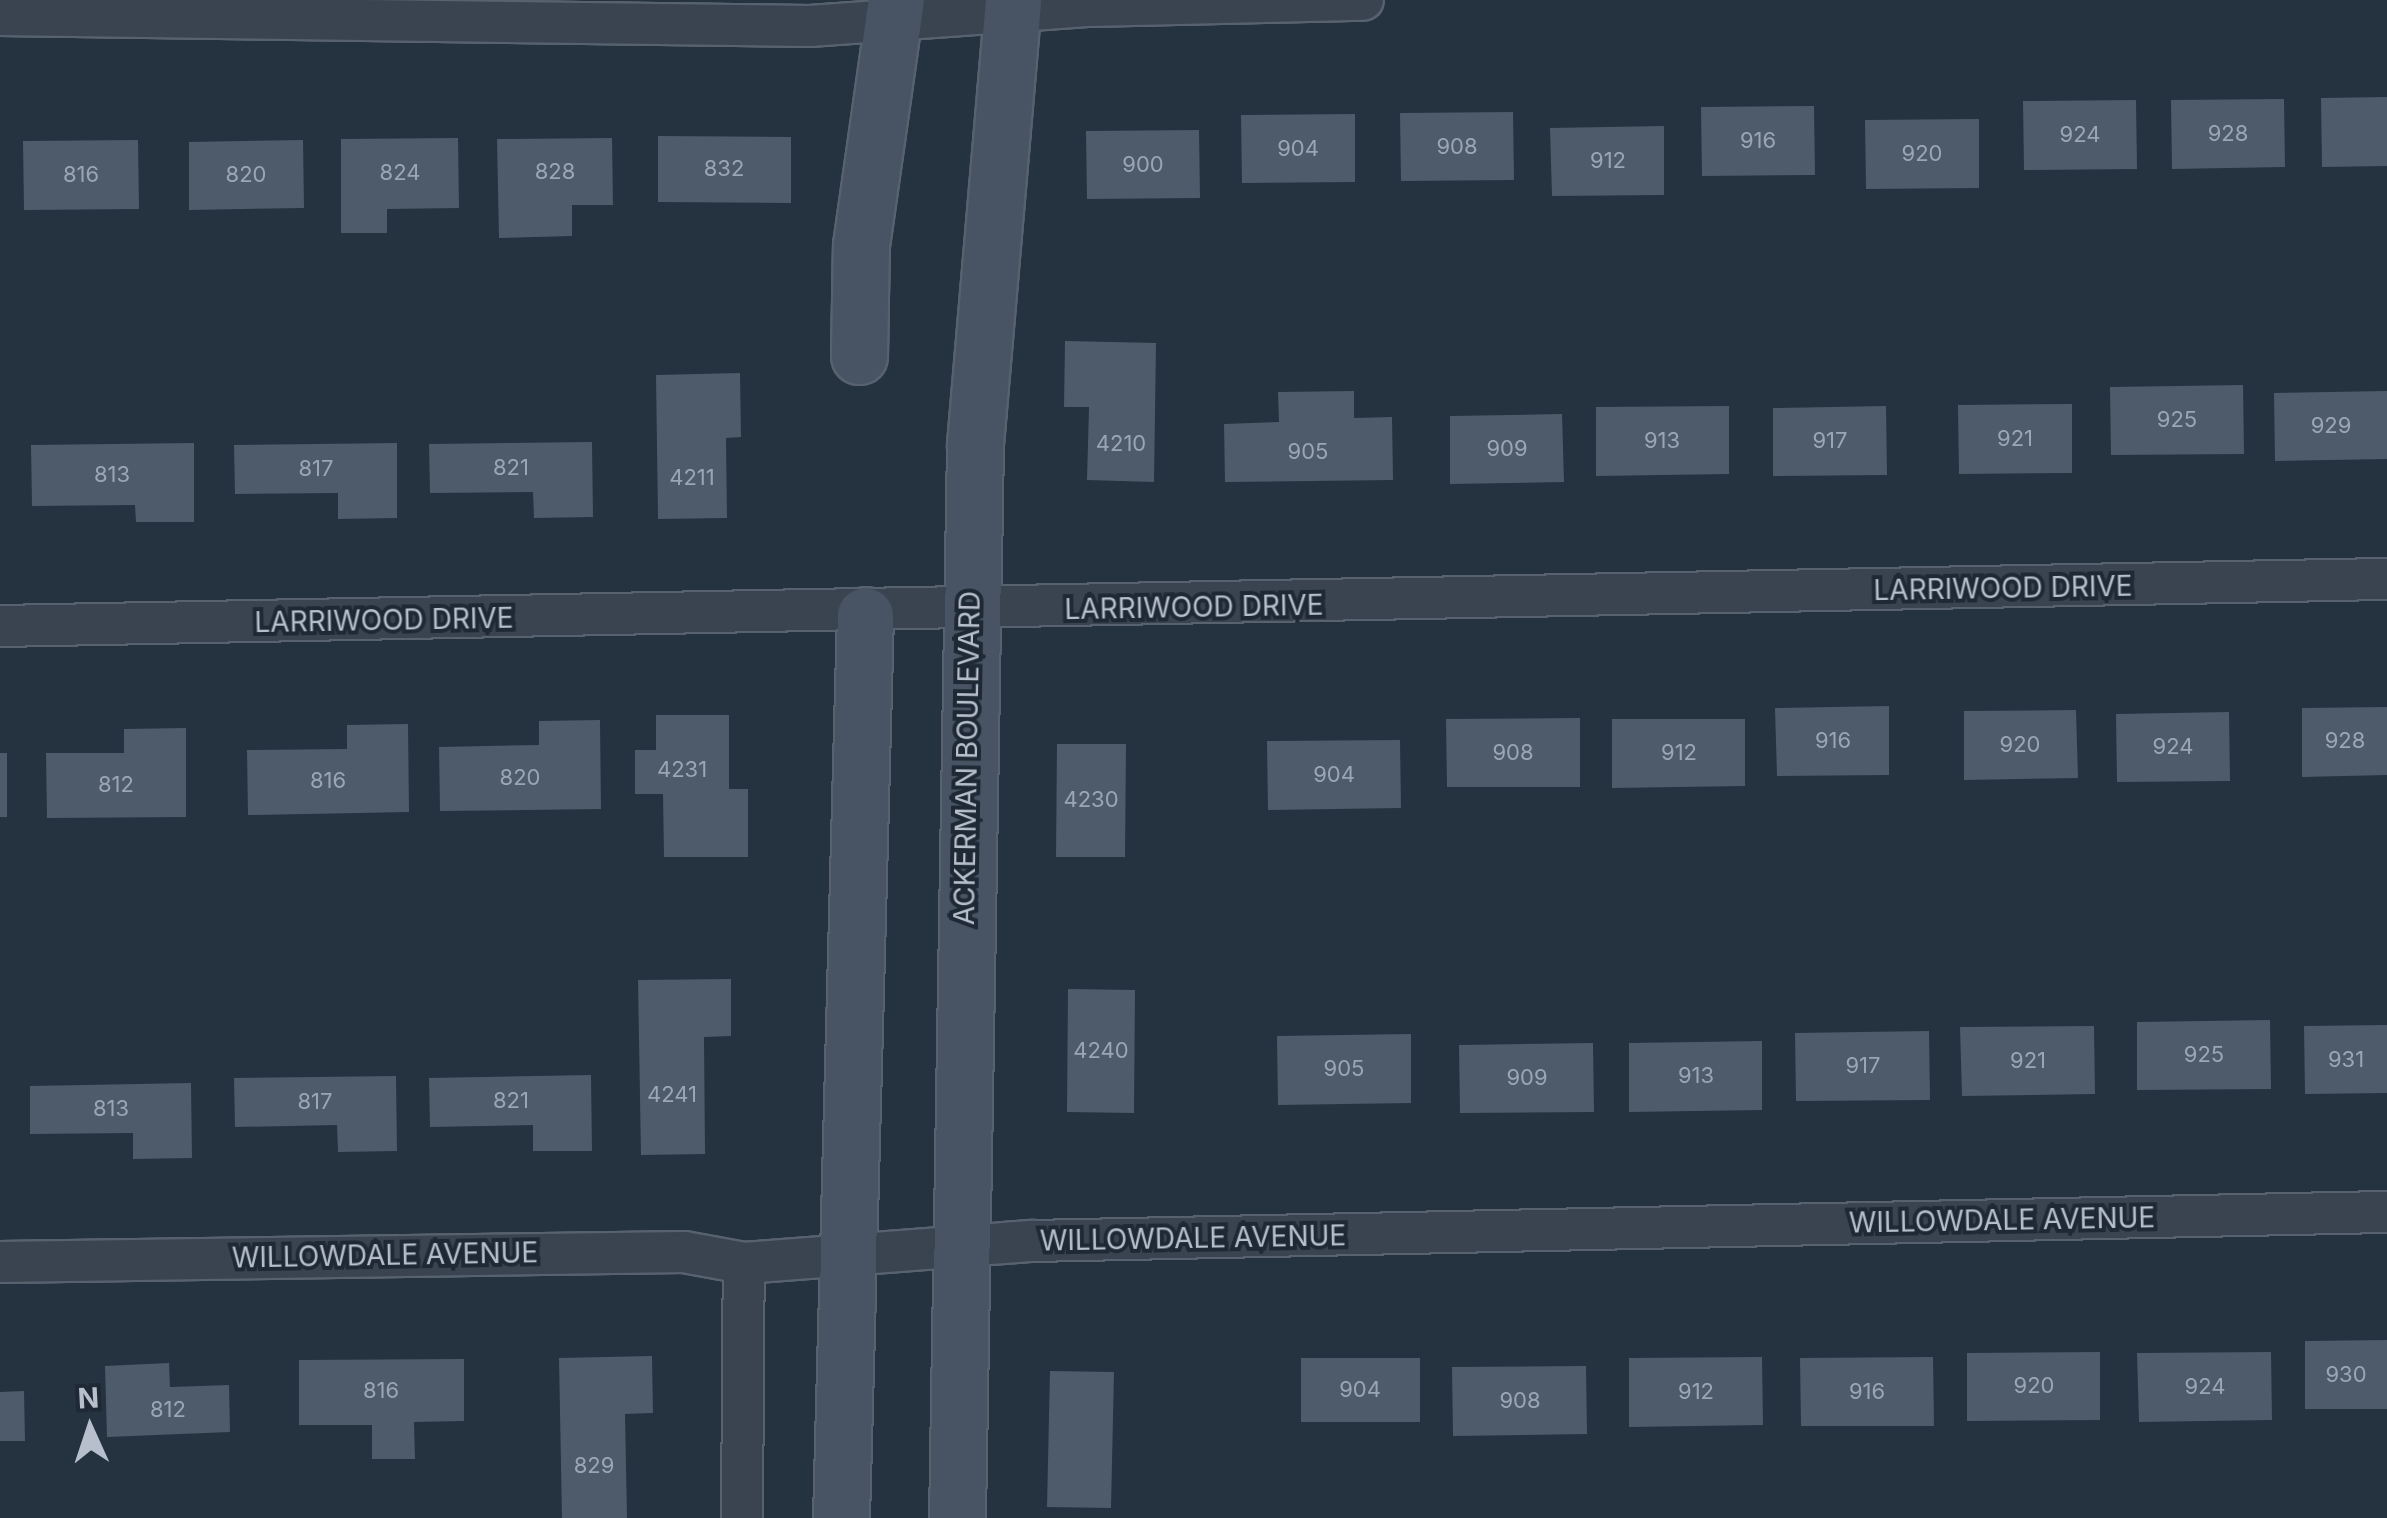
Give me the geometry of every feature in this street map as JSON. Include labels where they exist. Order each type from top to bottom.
[{"type":"street","points":[[0,14],[810,26],[896,9],[1363,0]]},
{"type":"street","name":"ACKERMAN BOULEVARD","points":[[956,1518],[970,612],[985,288],[1013,6]]},
{"type":"street","points":[[859,356],[861,245],[896,9]]},
{"type":"street","name":"LARRIWOOD DRIVE","points":[[0,626],[865,615],[2387,578]]},
{"type":"street","points":[[842,1518],[865,615]]},
{"type":"street","name":"WILLOWDALE AVENUE","points":[[0,1262],[684,1252],[744,1263],[961,1245],[2387,1212]]},
{"type":"street","points":[[742,1518],[744,1263]]},
{"type":"building","points":[[2387,97],[2387,166],[2322,167],[2321,98]]},
{"type":"building","points":[[2284,99],[2285,167],[2172,169],[2171,100]]},
{"type":"building","points":[[2136,100],[2137,169],[2024,170],[2023,101]]},
{"type":"building","points":[[1814,106],[1815,175],[1702,176],[1701,107]]},
{"type":"building","points":[[1513,112],[1514,180],[1401,181],[1400,113]]},
{"type":"building","points":[[1355,114],[1355,182],[1242,183],[1241,115]]},
{"type":"building","points":[[1979,119],[1979,188],[1866,189],[1865,120]]},
{"type":"building","points":[[1664,126],[1664,195],[1552,196],[1550,128]]},
{"type":"building","points":[[1199,130],[1200,198],[1087,199],[1086,131]]},
{"type":"building","points":[[658,136],[791,137],[791,203],[658,202]]},
{"type":"building","points":[[458,138],[459,208],[387,209],[387,233],[341,233],[341,139]]},
{"type":"building","points":[[612,138],[613,205],[572,205],[572,236],[499,238],[497,139]]},
{"type":"building","points":[[138,140],[139,209],[24,210],[23,141]]},
{"type":"building","points":[[303,140],[304,208],[189,210],[189,142]]},
{"type":"building","points":[[1065,341],[1156,343],[1154,482],[1087,480],[1089,407],[1064,407]]},
{"type":"building","points":[[740,373],[741,437],[726,438],[727,518],[658,519],[656,375]]},
{"type":"building","points":[[2243,385],[2244,454],[2111,455],[2110,387]]},
{"type":"building","points":[[1354,391],[1354,418],[1392,417],[1393,480],[1225,482],[1224,424],[1279,422],[1278,392]]},
{"type":"building","points":[[2387,391],[2387,459],[2275,461],[2274,393]]},
{"type":"building","points":[[2072,404],[2072,473],[1959,474],[1958,405]]},
{"type":"building","points":[[1729,406],[1729,474],[1596,476],[1596,407]]},
{"type":"building","points":[[1886,406],[1887,475],[1773,476],[1773,408]]},
{"type":"building","points":[[1562,414],[1564,482],[1450,484],[1450,416]]},
{"type":"building","points":[[592,442],[593,517],[534,518],[533,492],[430,493],[429,444]]},
{"type":"building","points":[[194,443],[194,522],[136,522],[135,505],[32,506],[31,445]]},
{"type":"building","points":[[397,443],[397,518],[338,519],[338,493],[235,494],[234,445]]},
{"type":"building","points":[[1889,706],[1889,775],[1777,776],[1775,708]]},
{"type":"building","points":[[2387,707],[2387,775],[2302,777],[2302,708]]},
{"type":"building","points":[[2076,710],[2078,778],[1964,780],[1964,711]]},
{"type":"building","points":[[2229,712],[2230,781],[2117,782],[2116,714]]},
{"type":"building","points":[[656,715],[729,715],[729,789],[748,789],[748,857],[664,857],[663,794],[635,794],[635,750],[656,750]]},
{"type":"building","points":[[1580,718],[1580,787],[1447,787],[1446,719]]},
{"type":"building","points":[[1612,719],[1745,719],[1745,786],[1612,788]]},
{"type":"building","points":[[600,720],[601,809],[440,811],[439,747],[539,745],[539,721]]},
{"type":"building","points":[[408,724],[409,812],[248,815],[247,750],[347,749],[347,725]]},
{"type":"building","points":[[186,728],[186,817],[47,818],[46,753],[124,753],[124,729]]},
{"type":"building","points":[[1400,740],[1401,808],[1268,810],[1267,741]]},
{"type":"building","points":[[1057,744],[1126,744],[1125,857],[1056,857]]},
{"type":"building","points":[[0,753],[7,753],[7,817],[0,817]]},
{"type":"building","points":[[731,979],[731,1036],[704,1037],[705,1154],[641,1155],[638,980]]},
{"type":"building","points":[[1068,989],[1135,990],[1134,1113],[1067,1112]]},
{"type":"building","points":[[2270,1020],[2271,1089],[2137,1090],[2137,1022]]},
{"type":"building","points":[[2387,1025],[2387,1093],[2305,1094],[2304,1026]]},
{"type":"building","points":[[2094,1026],[2095,1094],[1962,1096],[1960,1027]]},
{"type":"building","points":[[1929,1031],[1930,1100],[1796,1101],[1795,1033]]},
{"type":"building","points":[[1411,1034],[1411,1103],[1278,1105],[1277,1036]]},
{"type":"building","points":[[1762,1041],[1762,1110],[1629,1112],[1629,1043]]},
{"type":"building","points":[[1593,1043],[1594,1112],[1460,1113],[1459,1045]]},
{"type":"building","points":[[591,1075],[592,1151],[533,1151],[533,1125],[430,1127],[429,1078]]},
{"type":"building","points":[[396,1076],[397,1151],[338,1152],[337,1125],[235,1127],[234,1078]]},
{"type":"building","points":[[191,1083],[192,1158],[133,1159],[133,1133],[30,1134],[30,1086]]},
{"type":"building","points":[[2387,1340],[2387,1409],[2305,1409],[2305,1341]]},
{"type":"building","points":[[2100,1352],[2100,1420],[1967,1421],[1967,1353]]},
{"type":"building","points":[[2271,1352],[2272,1420],[2139,1422],[2137,1353]]},
{"type":"building","points":[[652,1356],[653,1413],[625,1414],[627,1518],[562,1518],[559,1358]]},
{"type":"building","points":[[1762,1357],[1763,1425],[1629,1427],[1629,1358]]},
{"type":"building","points":[[1933,1357],[1934,1426],[1801,1426],[1800,1358]]},
{"type":"building","points":[[1301,1358],[1420,1358],[1420,1422],[1301,1422]]},
{"type":"building","points":[[464,1359],[464,1421],[414,1422],[415,1459],[372,1459],[372,1425],[299,1425],[299,1360]]},
{"type":"building","points":[[169,1363],[170,1387],[229,1385],[230,1432],[107,1437],[105,1366]]},
{"type":"building","points":[[1586,1366],[1587,1434],[1453,1436],[1452,1367]]},
{"type":"building","points":[[1050,1371],[1114,1372],[1111,1508],[1047,1507]]},
{"type":"building","points":[[24,1391],[25,1441],[0,1441],[0,1392]]}]
